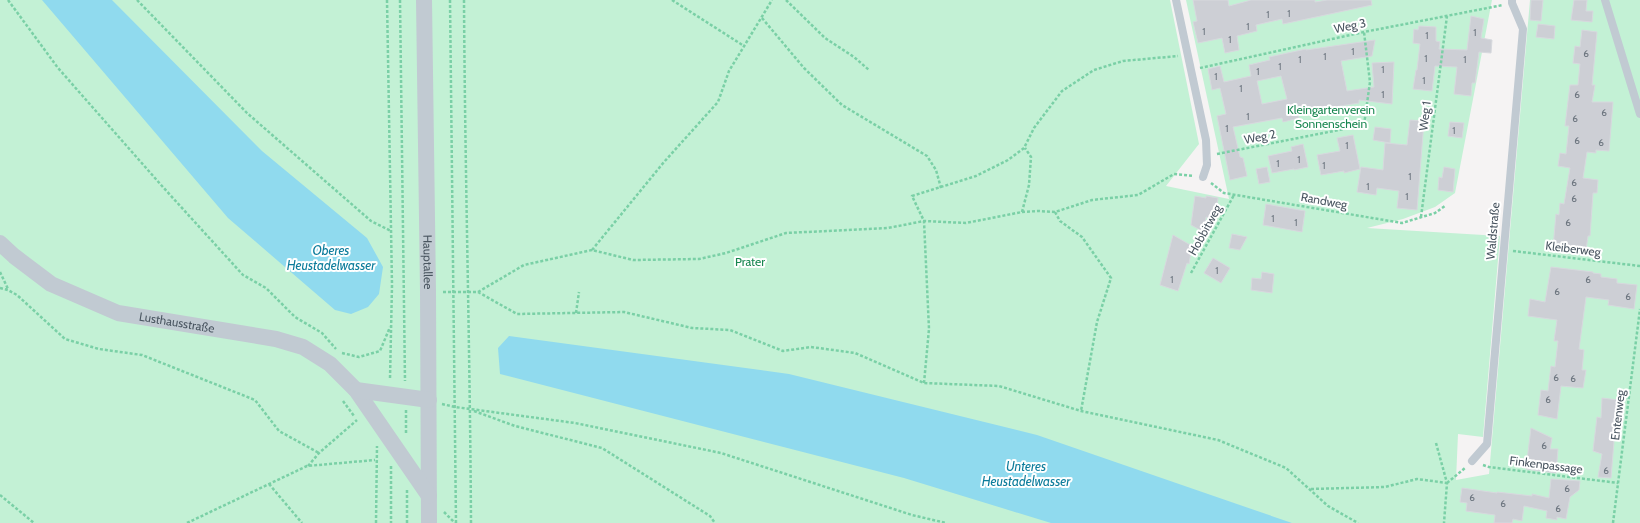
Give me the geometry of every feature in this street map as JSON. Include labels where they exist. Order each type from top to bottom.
[{"type":"street","name":"Hauptallee","points":[[424,0],[428,291],[429,523]]},
{"type":"street","name":"Lusthausstraße","points":[[0,243],[14,256],[51,284],[118,314],[276,339],[303,347],[330,364],[356,390],[429,496]]},
{"type":"street","points":[[356,390],[429,400]]},
{"type":"lane","points":[[1176,0],[1206,140],[1207,165],[1203,177]]},
{"type":"lane","points":[[1604,0],[1640,114]]},
{"type":"lane","name":"Waldstraße","points":[[1472,462],[1487,444],[1523,29],[1512,2]]},
{"type":"path","points":[[8,0],[58,68],[243,275],[266,288],[295,317],[322,333],[339,353],[342,359]]},
{"type":"path","points":[[137,0],[247,113],[372,221],[391,231]]},
{"type":"path","points":[[387,0],[392,285],[389,394]]},
{"type":"path","points":[[400,0],[407,523]]},
{"type":"path","points":[[450,0],[456,523]]},
{"type":"path","points":[[464,0],[467,293],[470,409],[470,523]]},
{"type":"path","points":[[672,0],[744,46]]},
{"type":"path","points":[[592,250],[664,162],[718,102],[729,71],[772,0]]},
{"type":"path","points":[[786,0],[825,38],[854,57],[869,70]]},
{"type":"path","name":"Weg 3","points":[[1192,70],[1364,32],[1512,2]]},
{"type":"path","name":"Weg 1","points":[[1421,217],[1447,16]]},
{"type":"path","points":[[762,18],[804,68],[842,105],[928,156],[936,170],[941,188]]},
{"type":"path","name":"Weg 2","points":[[1207,156],[1364,125],[1370,82],[1364,32]]},
{"type":"path","points":[[924,383],[929,329],[924,220],[912,196],[976,176],[1008,160],[1024,148],[1034,128],[1062,91],[1094,70],[1123,61],[1188,55]]},
{"type":"path","points":[[1022,212],[1029,184],[1031,157],[1024,148]]},
{"type":"path","points":[[428,291],[467,293],[478,292],[524,265],[592,250],[633,260],[699,259],[726,253],[786,233],[888,228],[924,220],[966,223],[1022,212],[1055,212],[1092,200],[1138,195],[1174,174],[1203,177]]},
{"type":"path","name":"Randweg","points":[[1203,177],[1224,193],[1402,223],[1435,212],[1445,206]]},
{"type":"path","name":"Hobbitweg","points":[[1191,273],[1234,195]]},
{"type":"path","points":[[1055,212],[1060,221],[1082,237],[1112,278],[1097,322],[1081,411]]},
{"type":"path","name":"Kleiberweg","points":[[1504,248],[1508,250],[1640,266]]},
{"type":"path","points":[[0,272],[8,290]]},
{"type":"path","points":[[0,288],[17,295],[65,339],[99,349],[142,355],[255,400],[279,431],[319,453]]},
{"type":"path","points":[[478,292],[517,314],[624,312],[692,328],[730,330],[782,352],[811,347],[855,353],[924,383],[999,386],[1081,411],[1218,440],[1286,468],[1311,489],[1328,506],[1358,523]]},
{"type":"path","points":[[576,313],[579,292]]},
{"type":"path","name":"Entenweg","points":[[1613,523],[1640,309]]},
{"type":"path","points":[[339,353],[359,357],[380,351],[391,325]]},
{"type":"path","points":[[429,400],[455,408],[574,423],[721,453],[912,515],[946,523]]},
{"type":"path","points":[[470,409],[515,426],[602,448],[710,516],[715,523]]},
{"type":"path","points":[[307,466],[319,453],[357,420]]},
{"type":"path","points":[[376,523],[376,447],[381,427]]},
{"type":"path","points":[[391,440],[391,523]]},
{"type":"path","points":[[1436,443],[1447,483],[1444,523]]},
{"type":"path","points":[[187,523],[307,466],[376,460]]},
{"type":"path","points":[[1311,489],[1385,487],[1417,478],[1447,483],[1472,462]]},
{"type":"path","name":"Finkenpassage","points":[[1472,462],[1489,467],[1618,484]]},
{"type":"path","points":[[269,484],[302,523]]},
{"type":"path","points":[[0,495],[34,523]]},
{"type":"green space","name":"Prater","points":[[0,0],[1170,0],[1199,144],[1166,186],[1229,199],[1186,0],[1492,0],[1455,193],[1435,207],[1403,219],[1367,228],[1500,236],[1483,437],[1458,434],[1456,480],[1489,474],[1530,0],[1640,0],[1640,523],[0,523]]},
{"type":"water","name":"Oberes Heustadelwasser","points":[[42,0],[112,0],[262,151],[367,238],[383,267],[379,294],[368,307],[351,314],[335,310],[228,218]]},
{"type":"water","name":"Unteres Heustadelwasser","points":[[509,336],[789,374],[1037,435],[1292,523],[1051,523],[904,478],[500,374],[498,348]]},
{"type":"building","points":[[1193,0],[1228,0],[1229,6],[1251,0],[1315,0],[1315,2],[1327,0],[1371,0],[1372,5],[1283,24],[1282,19],[1256,25],[1257,31],[1237,36],[1239,50],[1225,53],[1222,38],[1198,43],[1193,22],[1197,21]]},
{"type":"building","points":[[1531,0],[1543,0],[1541,21],[1530,20]]},
{"type":"building","points":[[1574,0],[1587,0],[1586,11],[1593,11],[1592,22],[1571,20]]},
{"type":"building","points":[[1471,16],[1484,19],[1481,38],[1492,40],[1491,53],[1479,52],[1475,83],[1472,83],[1471,96],[1454,94],[1457,67],[1435,66],[1432,91],[1413,89],[1420,44],[1413,43],[1414,29],[1418,30],[1419,26],[1436,27],[1436,41],[1440,42],[1439,49],[1467,50]]},
{"type":"building","points":[[1538,24],[1555,26],[1554,39],[1536,37]]},
{"type":"building","points":[[1582,30],[1597,32],[1592,85],[1595,85],[1592,102],[1613,102],[1609,151],[1596,150],[1596,153],[1587,152],[1583,178],[1598,180],[1597,193],[1593,193],[1590,236],[1588,236],[1586,250],[1553,248],[1556,214],[1559,215],[1560,203],[1564,204],[1570,168],[1558,166],[1560,153],[1566,154],[1569,126],[1565,126],[1570,85],[1578,85],[1580,64],[1573,63],[1575,46],[1580,47]]},
{"type":"building","points":[[1375,40],[1372,56],[1341,61],[1347,91],[1374,87],[1372,63],[1394,62],[1392,104],[1359,100],[1359,103],[1298,114],[1299,118],[1283,122],[1282,118],[1233,127],[1240,157],[1243,158],[1247,176],[1230,180],[1217,116],[1226,114],[1220,88],[1212,90],[1208,69],[1220,66],[1224,82],[1251,76],[1249,65],[1270,60],[1269,57]],"holes":[[[1281,76],[1287,99],[1262,104],[1257,81]]]},
{"type":"building","points":[[1410,120],[1424,121],[1417,210],[1397,208],[1399,191],[1377,188],[1376,195],[1357,192],[1361,167],[1383,170],[1385,143],[1407,145]]},
{"type":"building","points":[[1450,122],[1464,123],[1462,138],[1448,136]]},
{"type":"building","points":[[1375,127],[1391,129],[1390,143],[1373,140]]},
{"type":"building","points":[[1353,135],[1360,169],[1344,173],[1344,171],[1321,175],[1317,155],[1340,151],[1337,138]]},
{"type":"building","points":[[1303,144],[1308,167],[1272,173],[1268,156],[1292,151],[1291,147]]},
{"type":"building","points":[[1267,167],[1270,182],[1259,184],[1256,169]]},
{"type":"building","points":[[1444,167],[1455,169],[1453,192],[1438,190],[1439,177],[1442,178]]},
{"type":"building","points":[[1195,196],[1218,198],[1215,219],[1206,217],[1204,232],[1191,225]]},
{"type":"building","points":[[1266,204],[1305,211],[1302,232],[1263,225]]},
{"type":"building","points":[[1232,234],[1247,237],[1240,250],[1229,248]]},
{"type":"building","points":[[1173,235],[1192,246],[1189,264],[1187,263],[1178,291],[1160,285]]},
{"type":"building","points":[[1213,258],[1230,268],[1221,283],[1204,273]]},
{"type":"building","points":[[1551,267],[1593,272],[1601,274],[1601,277],[1617,279],[1617,283],[1637,285],[1634,309],[1608,305],[1609,300],[1586,297],[1579,349],[1584,350],[1582,370],[1586,370],[1583,388],[1561,386],[1557,419],[1538,415],[1541,390],[1548,391],[1551,366],[1555,367],[1558,341],[1554,341],[1557,320],[1528,316],[1530,299],[1545,302]]},
{"type":"building","points":[[1262,272],[1274,274],[1272,293],[1251,290],[1252,278],[1261,279]]},
{"type":"building","points":[[1602,398],[1618,400],[1613,441],[1611,478],[1598,477],[1602,454],[1593,451],[1597,417],[1601,418]]},
{"type":"building","points":[[1531,428],[1552,438],[1550,449],[1558,449],[1556,473],[1526,469]]},
{"type":"building","points":[[1551,479],[1580,481],[1579,490],[1570,497],[1566,519],[1557,517],[1557,520],[1546,518],[1547,511],[1524,506],[1522,521],[1513,519],[1512,523],[1494,523],[1495,515],[1466,511],[1467,503],[1460,502],[1462,488],[1532,496],[1532,494],[1549,498]]},
{"type":"park label","name":"Kleingartenverein Sonnenschein","points":[[1331,117]]}]
